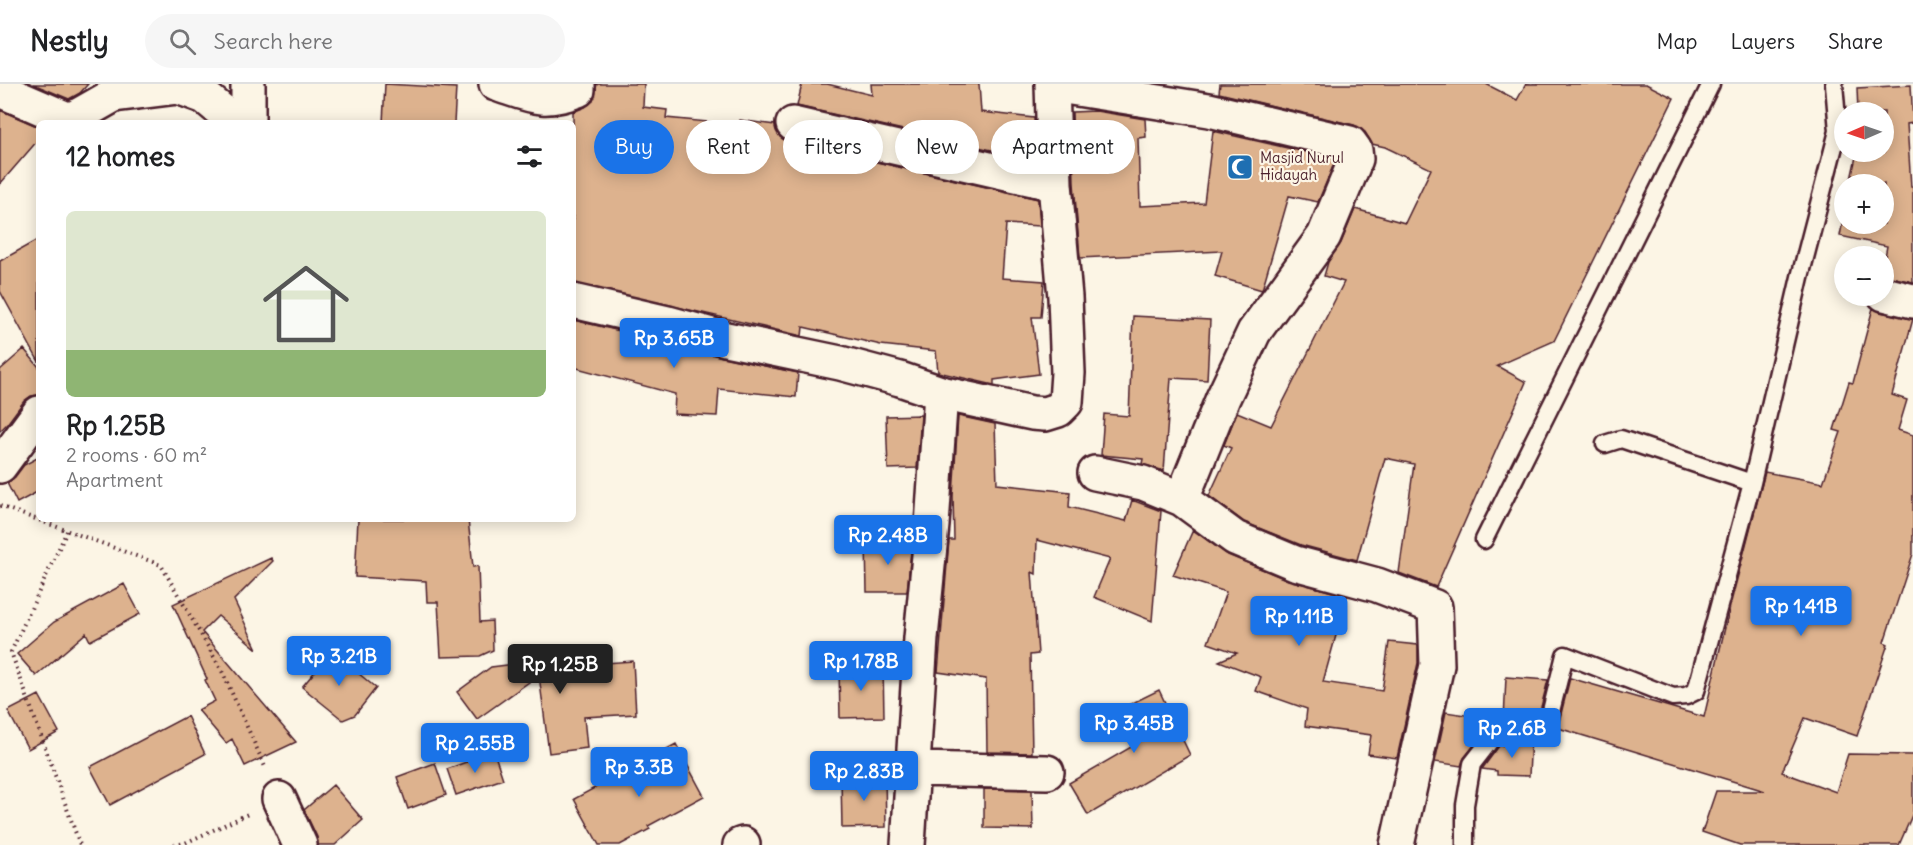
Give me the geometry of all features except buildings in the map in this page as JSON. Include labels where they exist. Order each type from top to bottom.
[{"type":"street","points":[[248,84],[248,120]]},
{"type":"street","points":[[496,84],[539,98],[559,98],[578,90],[578,84]]},
{"type":"street","points":[[576,302],[668,322],[726,339],[840,363],[942,393],[1046,414],[1058,410],[1066,402],[1068,373],[1065,297],[1055,184],[1052,85],[1209,110],[1350,143],[1355,150],[1356,159],[1324,236],[1254,332],[1223,398],[1182,499]]},
{"type":"street","points":[[0,90],[67,119],[72,119],[114,95],[178,87],[205,97],[232,120]]},
{"type":"street","points":[[883,145],[1055,184]]},
{"type":"street","points":[[1894,296],[1913,301]]},
{"type":"street","points":[[908,845],[915,769],[921,638],[942,393]]},
{"type":"street","points":[[0,466],[36,417]]},
{"type":"street","points":[[1095,473],[1143,483],[1182,499],[1235,538],[1295,563],[1377,585],[1435,608],[1437,665],[1397,845]]},
{"type":"street","points":[[915,769],[1047,772]]},
{"type":"street","points":[[279,799],[300,845]]},
{"type":"lane","points":[[1484,540],[1711,84]]},
{"type":"lane","points":[[1465,845],[1465,805],[1473,764],[1493,737],[1548,719],[1565,655],[1673,697],[1696,692],[1752,483],[1800,277],[1838,131],[1834,84]]},
{"type":"lane","points":[[1605,444],[1621,439],[1752,483]]},
{"type":"path","points":[[0,506],[36,519]]},
{"type":"path","points":[[43,522],[161,566],[222,671],[279,799],[185,843],[174,845]]},
{"type":"path","points":[[67,531],[11,652],[80,845]]},
{"type":"place","name":"Masjid Nurul Hidayah","points":[[1240,167]]}]
